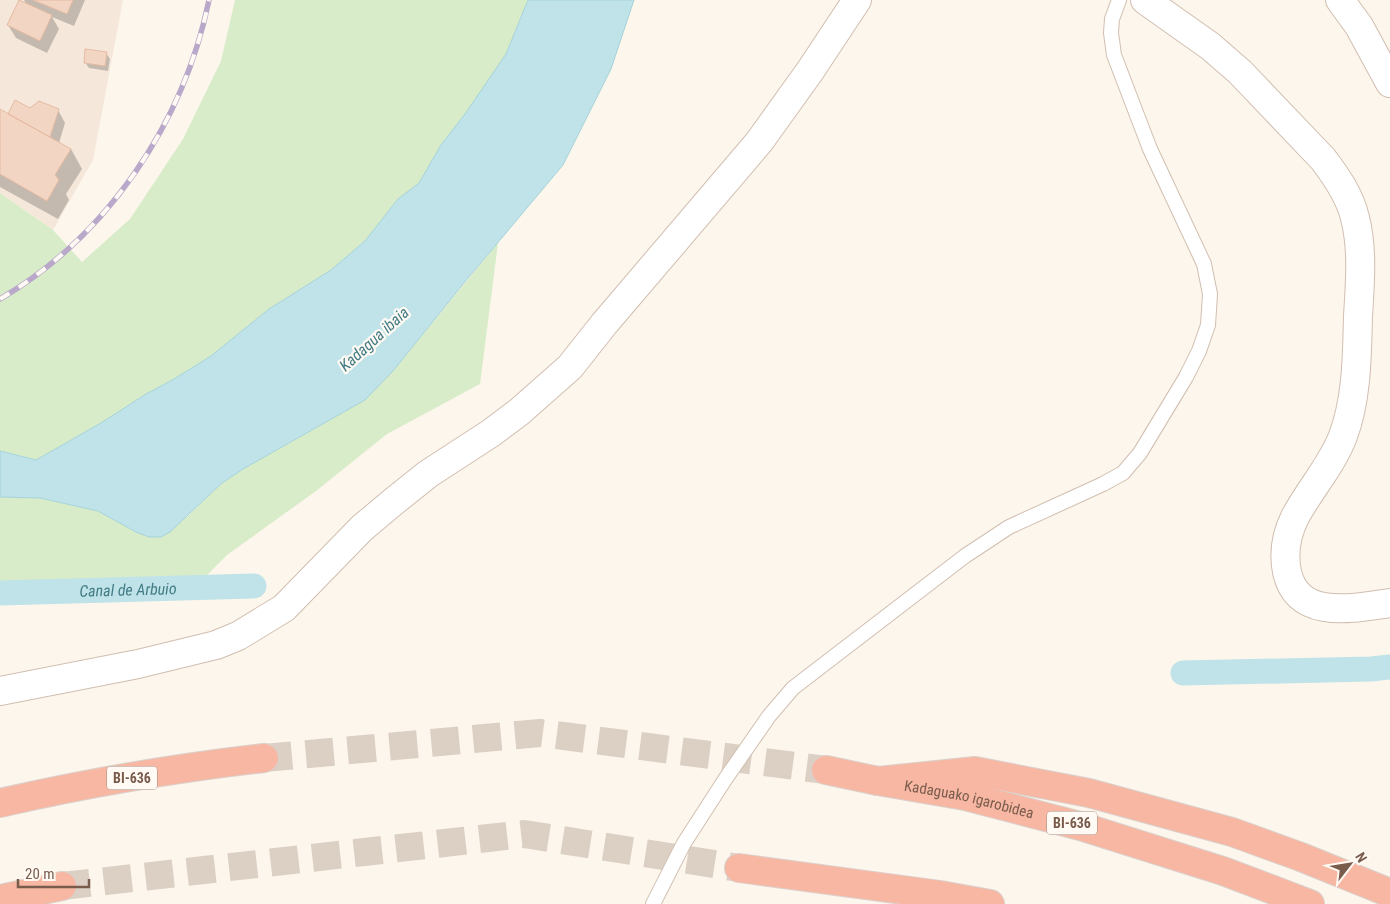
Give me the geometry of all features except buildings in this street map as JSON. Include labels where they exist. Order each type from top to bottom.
[{"type":"highway","name":"BI-636","points":[[0,803],[53,790],[264,758]]},
{"type":"highway","name":"Kadaguako igarobidea","points":[[826,770],[965,796],[1080,826],[1223,870],[1310,904]]},
{"type":"highway","points":[[878,781],[975,771],[1089,793],[1232,832],[1301,857],[1390,893]]},
{"type":"highway","points":[[739,868],[940,895],[990,904]]},
{"type":"highway","points":[[794,875],[856,904]]},
{"type":"highway","points":[[0,898],[62,886]]},
{"type":"street","points":[[0,691],[147,662],[216,645],[238,636],[284,608],[362,528],[428,474],[491,433],[570,367],[604,324],[759,142],[810,71],[857,0]]},
{"type":"street","points":[[1145,0],[1210,46],[1240,72],[1323,159],[1345,192],[1355,215],[1359,236],[1359,298],[1356,363],[1350,413],[1343,436],[1335,452],[1288,532],[1285,552],[1286,565],[1293,587],[1298,595],[1307,602],[1317,606],[1333,608],[1390,603]]},
{"type":"street","points":[[1340,0],[1359,26],[1390,83]]},
{"type":"street","points":[[1359,26],[1390,55]]},
{"type":"lane","points":[[653,904],[684,843],[726,778],[769,716],[793,688],[964,556],[1009,527],[1103,484],[1122,473],[1140,453],[1186,377],[1199,351],[1208,325],[1210,294],[1204,264],[1150,149],[1114,55],[1111,33],[1112,18],[1118,0]]},
{"type":"shaded area","points":[[0,0],[123,0],[93,160],[53,230],[0,193]]},
{"type":"green space","points":[[235,0],[528,0],[506,54],[465,114],[441,145],[419,183],[398,199],[365,241],[331,270],[269,309],[211,356],[101,423],[36,460],[0,451],[0,193],[53,230],[82,262],[130,219],[183,139],[221,61]]},
{"type":"green space","points":[[498,243],[480,384],[387,434],[316,491],[227,555],[205,577],[0,583],[0,496],[40,498],[98,511],[136,532],[187,517],[222,483],[243,469],[365,400],[393,371]]},
{"type":"water","name":"Kadagua ibaia","points":[[528,0],[634,0],[611,69],[563,165],[393,371],[365,400],[243,469],[222,483],[170,532],[161,537],[149,537],[136,532],[98,511],[40,498],[0,497],[0,451],[36,460],[101,423],[211,356],[269,309],[331,270],[365,241],[398,199],[419,183],[441,145],[465,114],[506,54]]},
{"type":"waterway","name":"Canal de Arbuio","points":[[0,593],[254,586]]},
{"type":"waterway","points":[[1183,673],[1390,667]]},
{"type":"tunnel","points":[[264,758],[540,733],[826,770]]},
{"type":"tunnel","points":[[62,886],[524,834],[739,868]]},
{"type":"railway","points":[[0,299],[39,273],[75,243],[107,209],[136,172],[160,132],[181,89],[197,45],[209,0]]}]
